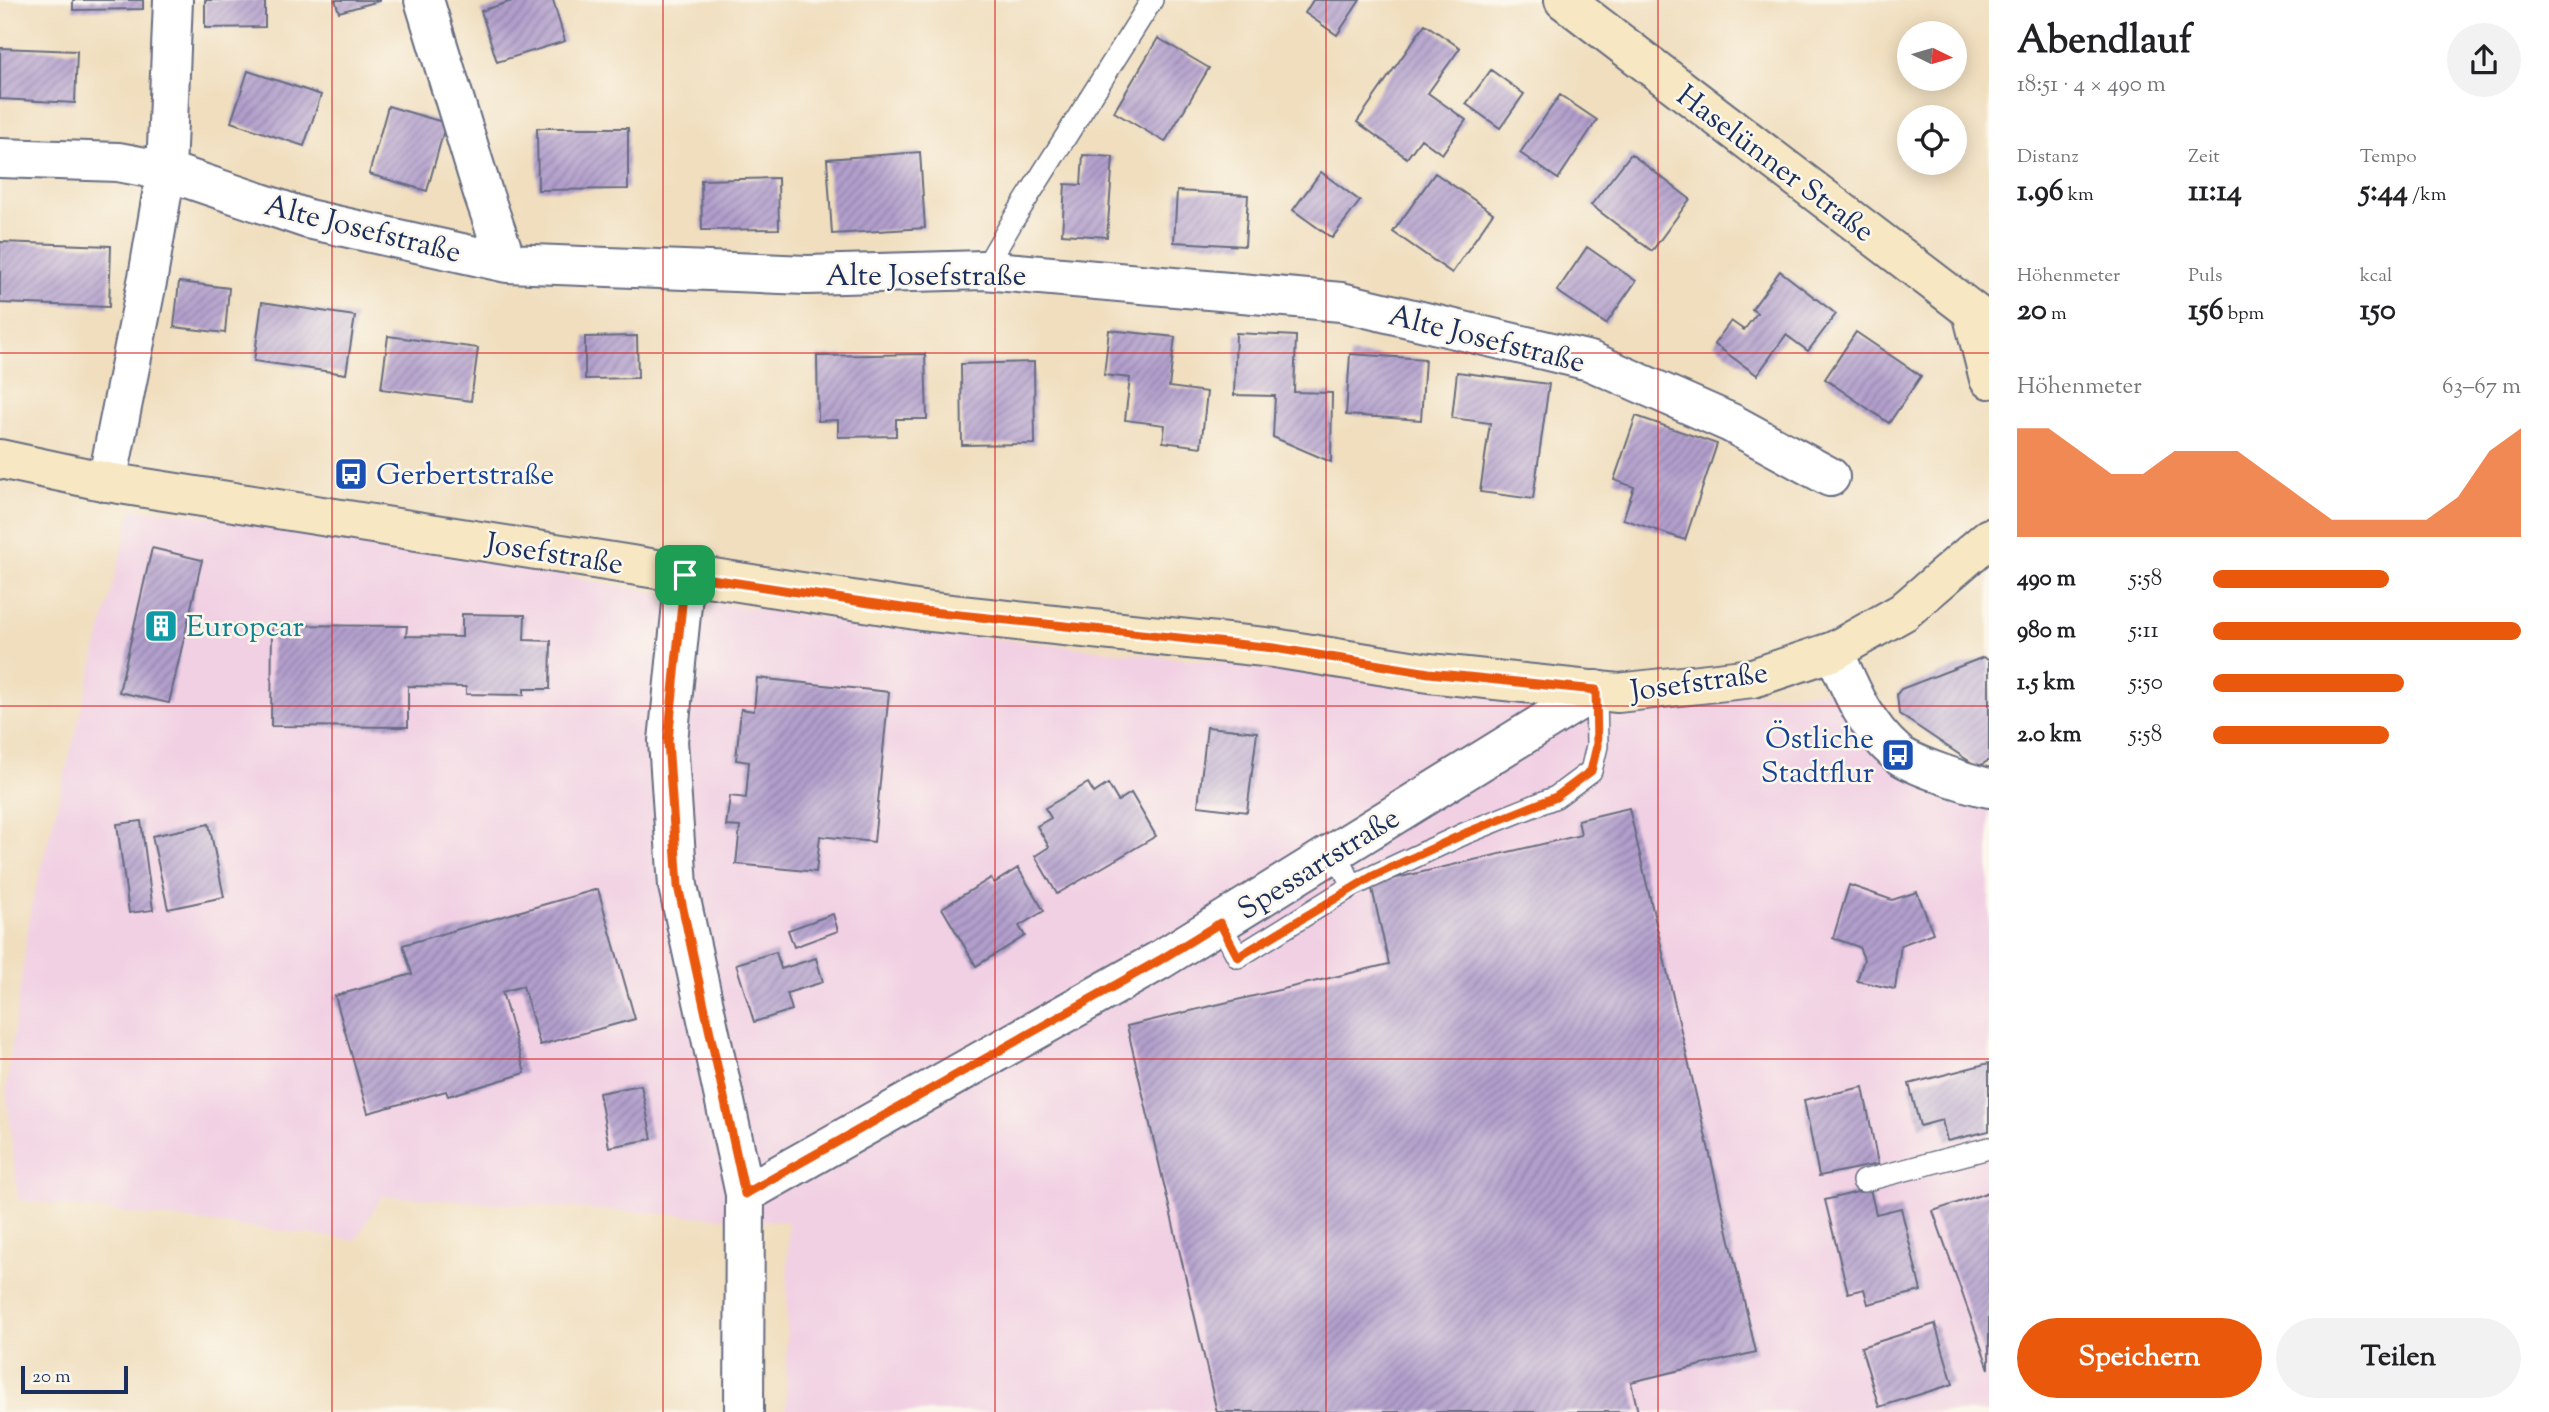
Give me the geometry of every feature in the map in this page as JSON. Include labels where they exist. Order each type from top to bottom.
[{"type":"street","points":[[107,482],[166,171],[173,0]]},
{"type":"street","points":[[424,0],[507,263]]},
{"type":"street","name":"Haselünner Straße","points":[[1564,0],[1981,318]]},
{"type":"street","name":"Alte Josefstraße","points":[[0,158],[118,162],[166,171],[308,219],[507,263],[807,275],[984,270],[1340,302],[1590,361],[1731,423],[1830,477]]},
{"type":"street","points":[[1981,318],[1989,379]]},
{"type":"street","name":"Josefstraße","points":[[0,458],[107,482],[922,611],[1274,648],[1429,673],[1618,693],[1753,678],[1835,651],[1903,612],[1989,538]]},
{"type":"street","points":[[685,575],[668,741],[678,886],[745,1194],[744,1412]]},
{"type":"street","points":[[1835,651],[1860,710],[1898,755],[1989,789]]},
{"type":"street","name":"Spessartstraße","points":[[745,1194],[1160,960],[1596,690]]},
{"type":"lane","points":[[984,270],[1152,0]]},
{"type":"lane","points":[[1220,923],[1238,957],[1352,886],[1466,833],[1556,797],[1591,771],[1597,746],[1596,690]]},
{"type":"lane","points":[[1336,852],[1352,886]]},
{"type":"lane","points":[[1863,1181],[1989,1148]]},
{"type":"shaded area","points":[[132,509],[187,513],[462,556],[705,602],[916,630],[1430,686],[1732,696],[1827,691],[1989,789],[1989,1412],[786,1412],[788,1222],[382,1196],[356,1240],[18,1200],[6,1087],[31,908]]},
{"type":"building","points":[[73,0],[143,0],[143,9],[73,10]]},
{"type":"building","points":[[205,0],[265,0],[265,27],[205,28]]},
{"type":"building","points":[[335,0],[379,0],[379,1],[339,12]]},
{"type":"building","points":[[515,0],[553,0],[565,41],[497,62],[481,11]]},
{"type":"building","points":[[1313,0],[1360,0],[1337,35],[1305,13]]},
{"type":"building","points":[[1425,24],[1460,48],[1428,93],[1466,120],[1442,154],[1421,139],[1407,158],[1357,122]]},
{"type":"building","points":[[1158,38],[1209,68],[1165,142],[1114,112]]},
{"type":"building","points":[[0,48],[77,51],[75,103],[0,99]]},
{"type":"building","points":[[1491,70],[1524,94],[1500,128],[1466,104]]},
{"type":"building","points":[[248,71],[321,95],[304,146],[231,122]]},
{"type":"building","points":[[1560,95],[1597,120],[1558,179],[1520,153]]},
{"type":"building","points":[[388,106],[446,123],[427,191],[369,174]]},
{"type":"building","points":[[537,128],[628,128],[628,189],[538,190]]},
{"type":"building","points":[[920,152],[925,228],[832,234],[827,159]]},
{"type":"building","points":[[1631,154],[1690,199],[1652,251],[1591,205]]},
{"type":"building","points":[[1083,155],[1113,157],[1107,237],[1062,234],[1065,184],[1081,185]]},
{"type":"building","points":[[1321,172],[1360,201],[1332,238],[1293,210]]},
{"type":"building","points":[[1435,173],[1493,213],[1452,273],[1393,232]]},
{"type":"building","points":[[778,178],[779,229],[702,230],[701,180]]},
{"type":"building","points":[[1177,191],[1248,195],[1245,246],[1174,242]]},
{"type":"building","points":[[0,242],[111,246],[109,307],[0,303]]},
{"type":"building","points":[[1587,247],[1636,281],[1606,324],[1557,291]]},
{"type":"building","points":[[1780,271],[1836,314],[1808,351],[1786,335],[1757,375],[1714,344],[1731,321],[1744,330],[1757,313],[1752,309]]},
{"type":"building","points":[[179,282],[229,288],[225,333],[174,327]]},
{"type":"building","points":[[262,302],[355,316],[346,374],[254,361]]},
{"type":"building","points":[[1109,330],[1175,337],[1169,387],[1207,392],[1201,447],[1163,442],[1165,425],[1125,420],[1130,378],[1104,375]]},
{"type":"building","points":[[1856,332],[1921,376],[1889,423],[1825,379]]},
{"type":"building","points":[[1236,333],[1296,336],[1294,392],[1332,393],[1331,462],[1273,437],[1275,396],[1234,395]]},
{"type":"building","points":[[388,336],[478,348],[471,401],[381,389]]},
{"type":"building","points":[[637,336],[638,378],[585,379],[585,337]]},
{"type":"building","points":[[925,354],[927,419],[896,419],[896,436],[838,437],[838,420],[818,421],[817,356]]},
{"type":"building","points":[[1350,354],[1425,359],[1421,420],[1346,415]]},
{"type":"building","points":[[1034,362],[1035,444],[962,445],[961,364]]},
{"type":"building","points":[[1457,372],[1549,384],[1533,499],[1480,492],[1490,423],[1452,418]]},
{"type":"building","points":[[1636,416],[1717,444],[1685,540],[1623,519],[1634,487],[1614,480]]},
{"type":"building","name":"Europcar","points":[[152,548],[202,560],[169,703],[119,692]]},
{"type":"building","points":[[462,614],[525,615],[524,640],[551,641],[550,689],[524,689],[524,695],[466,694],[466,687],[408,686],[408,727],[271,726],[272,625],[407,626],[406,636],[462,637]]},
{"type":"building","points":[[1984,657],[1989,661],[1989,760],[1978,767],[1899,714],[1897,694],[1901,689]]},
{"type":"building","points":[[757,678],[889,692],[874,842],[820,836],[816,872],[736,864],[740,827],[726,826],[730,796],[746,798],[749,762],[736,760],[741,709],[754,711]]},
{"type":"building","points":[[1207,727],[1257,732],[1247,812],[1198,806]]},
{"type":"building","points":[[1088,783],[1094,793],[1108,784],[1118,801],[1131,793],[1156,836],[1057,894],[1035,856],[1049,847],[1037,826],[1051,818],[1045,808]]},
{"type":"building","points":[[1629,808],[1756,1352],[1631,1382],[1638,1412],[1217,1412],[1127,1026],[1389,964],[1371,884],[1581,835],[1578,820]]},
{"type":"building","points":[[141,821],[153,910],[129,913],[117,824]]},
{"type":"building","points":[[209,824],[224,897],[168,909],[152,836]]},
{"type":"building","points":[[1018,868],[1044,911],[1019,926],[1025,936],[976,966],[942,908],[991,878],[994,883]]},
{"type":"building","points":[[1849,885],[1892,900],[1917,892],[1933,933],[1901,945],[1895,989],[1857,981],[1864,959],[1859,947],[1833,938]]},
{"type":"building","points":[[598,889],[635,1019],[540,1045],[523,986],[502,992],[525,1073],[448,1096],[446,1091],[368,1113],[335,996],[412,974],[403,945]]},
{"type":"building","points":[[833,914],[838,931],[794,947],[788,930]]},
{"type":"building","points":[[776,952],[781,969],[816,958],[823,982],[787,993],[792,1010],[754,1022],[736,964]]},
{"type":"building","points":[[1989,1063],[1989,1131],[1947,1141],[1942,1120],[1920,1126],[1909,1084]]},
{"type":"building","points":[[641,1085],[652,1139],[609,1147],[599,1093]]},
{"type":"building","points":[[1863,1087],[1878,1164],[1819,1176],[1804,1100]]},
{"type":"building","points":[[1870,1189],[1876,1214],[1901,1208],[1921,1291],[1868,1304],[1864,1289],[1848,1293],[1825,1200]]},
{"type":"building","points":[[1989,1192],[1989,1369],[1933,1211]]},
{"type":"building","points":[[1935,1324],[1953,1384],[1879,1407],[1861,1347]]},
{"type":"place","name":"Gerbertstraße","points":[[351,474]]},
{"type":"place","name":"Europcar","points":[[161,626]]},
{"type":"place","name":"Östliche Stadtflur","points":[[1898,755]]},
{"type":"route","points":[[685,575],[922,611],[1274,648],[1429,673],[1596,690],[1597,746],[1591,771],[1556,797],[1466,833],[1352,886],[1238,957],[1220,923],[1160,960],[745,1194],[678,886],[668,741],[685,575]]}]
